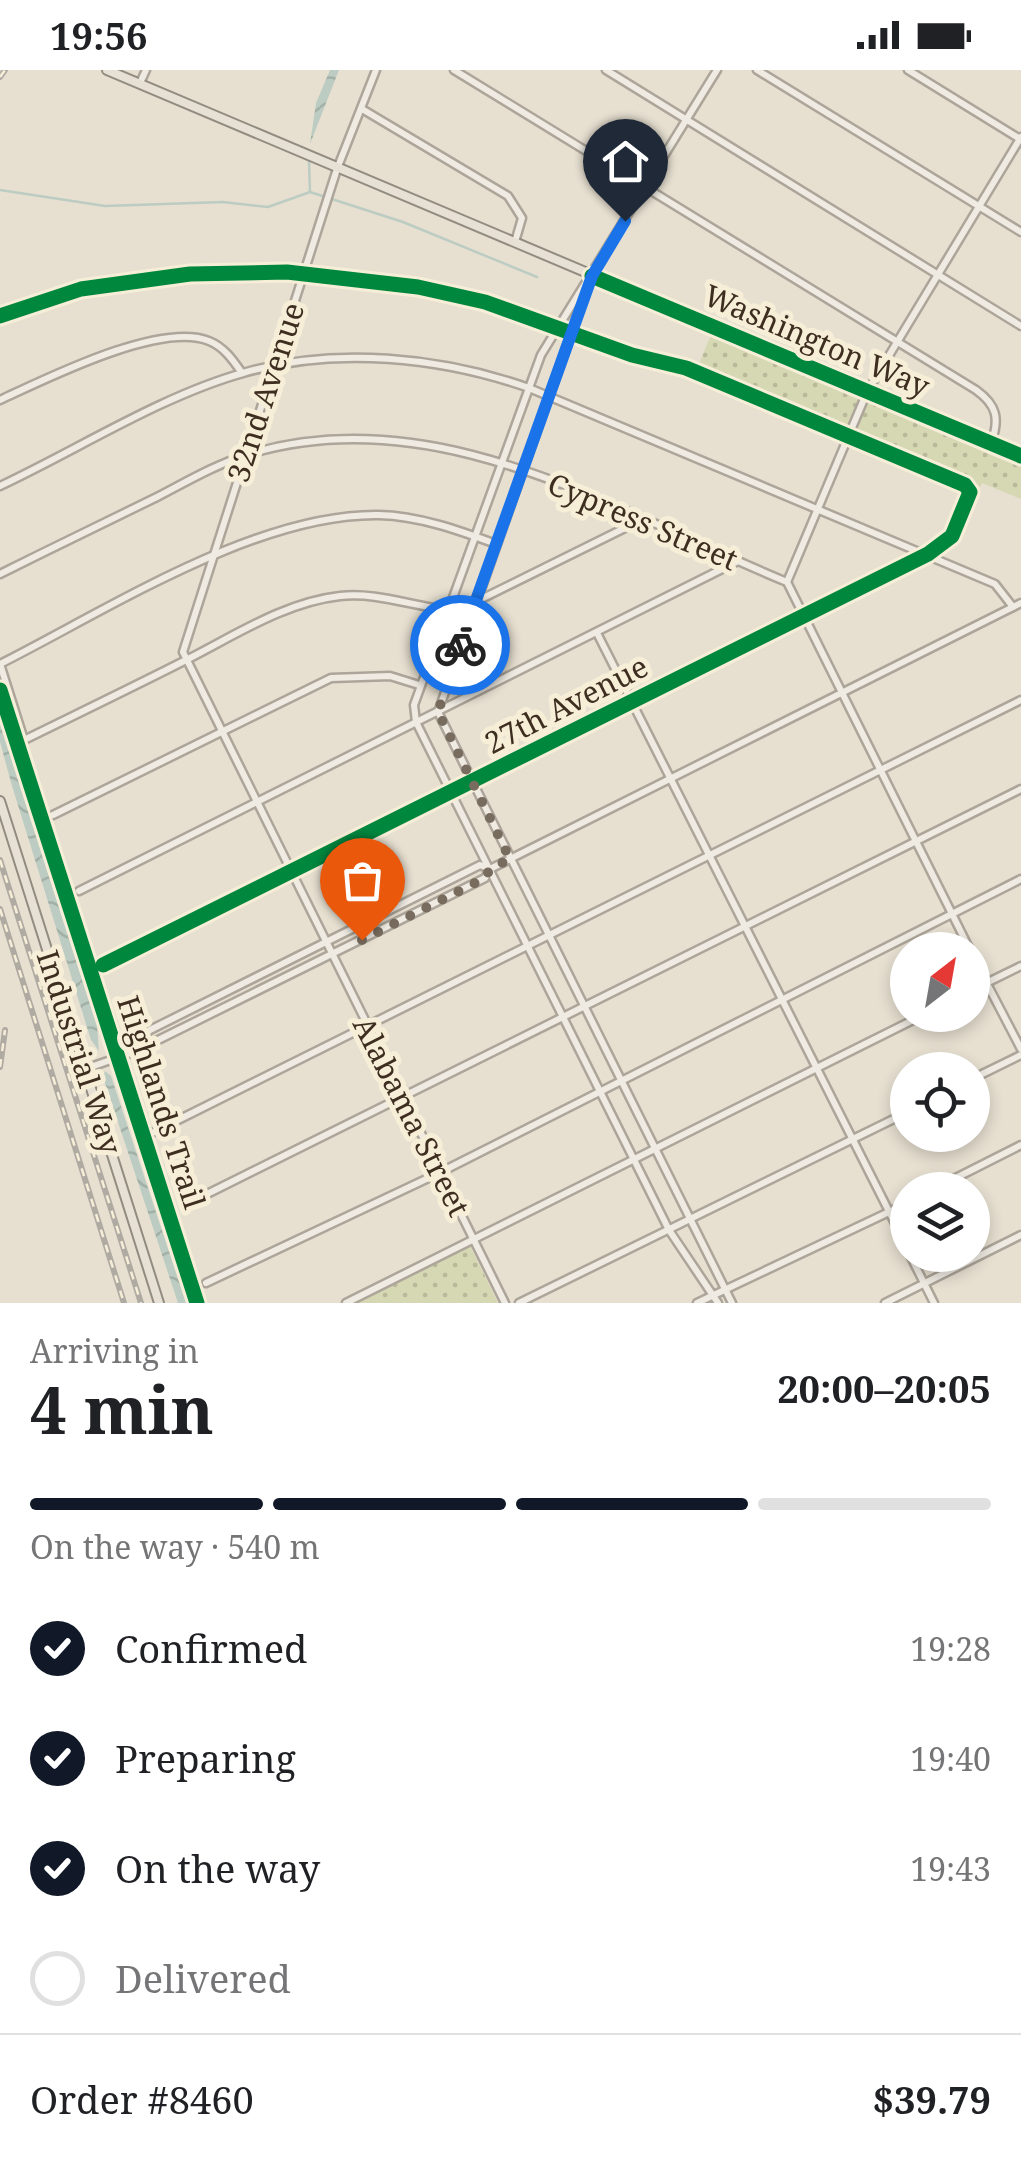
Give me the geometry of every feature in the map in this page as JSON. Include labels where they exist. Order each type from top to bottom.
[{"type":"main road","name":"Washington Way","points":[[107,70],[1021,456]]},
{"type":"main road","name":"Industrial Way","points":[[0,801],[158,1303]]},
{"type":"street","points":[[140,83],[146,70]]},
{"type":"street","name":"32nd Avenue","points":[[186,660],[184,645],[273,366],[337,169],[376,70]]},
{"type":"street","points":[[454,70],[991,402],[998,418],[991,443]]},
{"type":"street","points":[[606,70],[1021,326]]},
{"type":"street","points":[[716,70],[558,326],[501,462],[414,705],[416,722],[633,1158],[670,1230],[718,1303]]},
{"type":"street","points":[[757,70],[1021,232]]},
{"type":"street","points":[[908,70],[1021,139],[867,392],[787,582],[961,932]]},
{"type":"street","points":[[362,109],[508,196],[522,218],[515,242]]},
{"type":"street","points":[[0,316],[115,283],[190,274],[303,273],[418,287],[558,326],[632,355],[686,368],[848,436]]},
{"type":"street","points":[[592,276],[438,712],[732,1303]]},
{"type":"street","points":[[0,400],[61,370],[122,349],[182,336],[208,340],[226,351],[242,373]]},
{"type":"street","points":[[0,486],[242,373],[328,360],[420,361],[479,370],[530,388],[928,554],[1002,588],[1017,605],[490,869],[485,878],[136,1051],[125,1051]]},
{"type":"street","name":"27th Avenue","points":[[103,966],[928,554],[952,536],[970,490],[848,436]]},
{"type":"street","name":"Cypress Street","points":[[0,574],[245,455],[331,438],[390,438],[462,450],[501,462],[787,582]]},
{"type":"street","points":[[496,544],[417,520],[350,516],[282,528],[212,557],[0,664],[24,740],[282,612],[338,596],[394,597],[447,611],[475,602],[640,520]]},
{"type":"street","points":[[79,891],[738,562]]},
{"type":"street","points":[[597,632],[889,1212],[697,1303]]},
{"type":"street","name":"Alabama Street","points":[[186,660],[505,1303]]},
{"type":"street","points":[[53,815],[331,678],[390,676],[420,685]]},
{"type":"street","points":[[154,1132],[1021,700]]},
{"type":"street","points":[[185,1205],[1021,789]]},
{"type":"street","points":[[85,1069],[125,1051],[150,1030],[480,865],[490,869]]},
{"type":"street","points":[[206,1283],[439,1173],[598,1089],[1021,878]]},
{"type":"street","points":[[990,982],[1021,966]]},
{"type":"street","points":[[990,989],[1021,1052],[990,1069]]},
{"type":"street","points":[[346,1303],[890,1032]]},
{"type":"street","points":[[519,1303],[890,1121]]},
{"type":"street","points":[[968,1172],[1021,1145]]},
{"type":"street","points":[[885,1303],[1021,1235]]},
{"type":"street","points":[[919,1272],[934,1303]]},
{"type":"green space","points":[[712,332],[1021,463],[1021,499],[982,483],[980,487],[697,369]]},
{"type":"green space","points":[[470,1246],[498,1303],[354,1303]]},
{"type":"water","points":[[330,70],[339,70],[310,144],[316,103]]},
{"type":"water","points":[[0,723],[97,1026],[99,1051],[91,1040],[12,786],[0,742]]},
{"type":"water","points":[[105,1071],[111,1076],[186,1303],[178,1303],[103,1077]]},
{"type":"waterway","points":[[309,161],[310,192]]},
{"type":"waterway","points":[[0,190],[105,206],[223,202],[268,207],[310,192],[403,222],[537,277]]},
{"type":"railway","points":[[0,77],[5,70]]},
{"type":"railway","points":[[0,860],[141,1303]]},
{"type":"railway","points":[[0,909],[124,1303]]},
{"type":"railway","points":[[0,1067],[5,1030]]},
{"type":"cycle path","points":[[0,316],[81,289],[190,274],[287,272],[418,287],[485,302],[632,355],[686,368],[965,485],[970,492],[952,536],[928,554],[103,965]]},
{"type":"cycle path","points":[[592,276],[1021,456]]},
{"type":"cycle path","name":"Highlands Trail","points":[[0,690],[197,1303]]},
{"type":"way so far","points":[[362,940],[485,878],[490,869],[510,859],[438,712],[460,645]]},
{"type":"route","points":[[460,645],[592,276],[625,221]]}]
